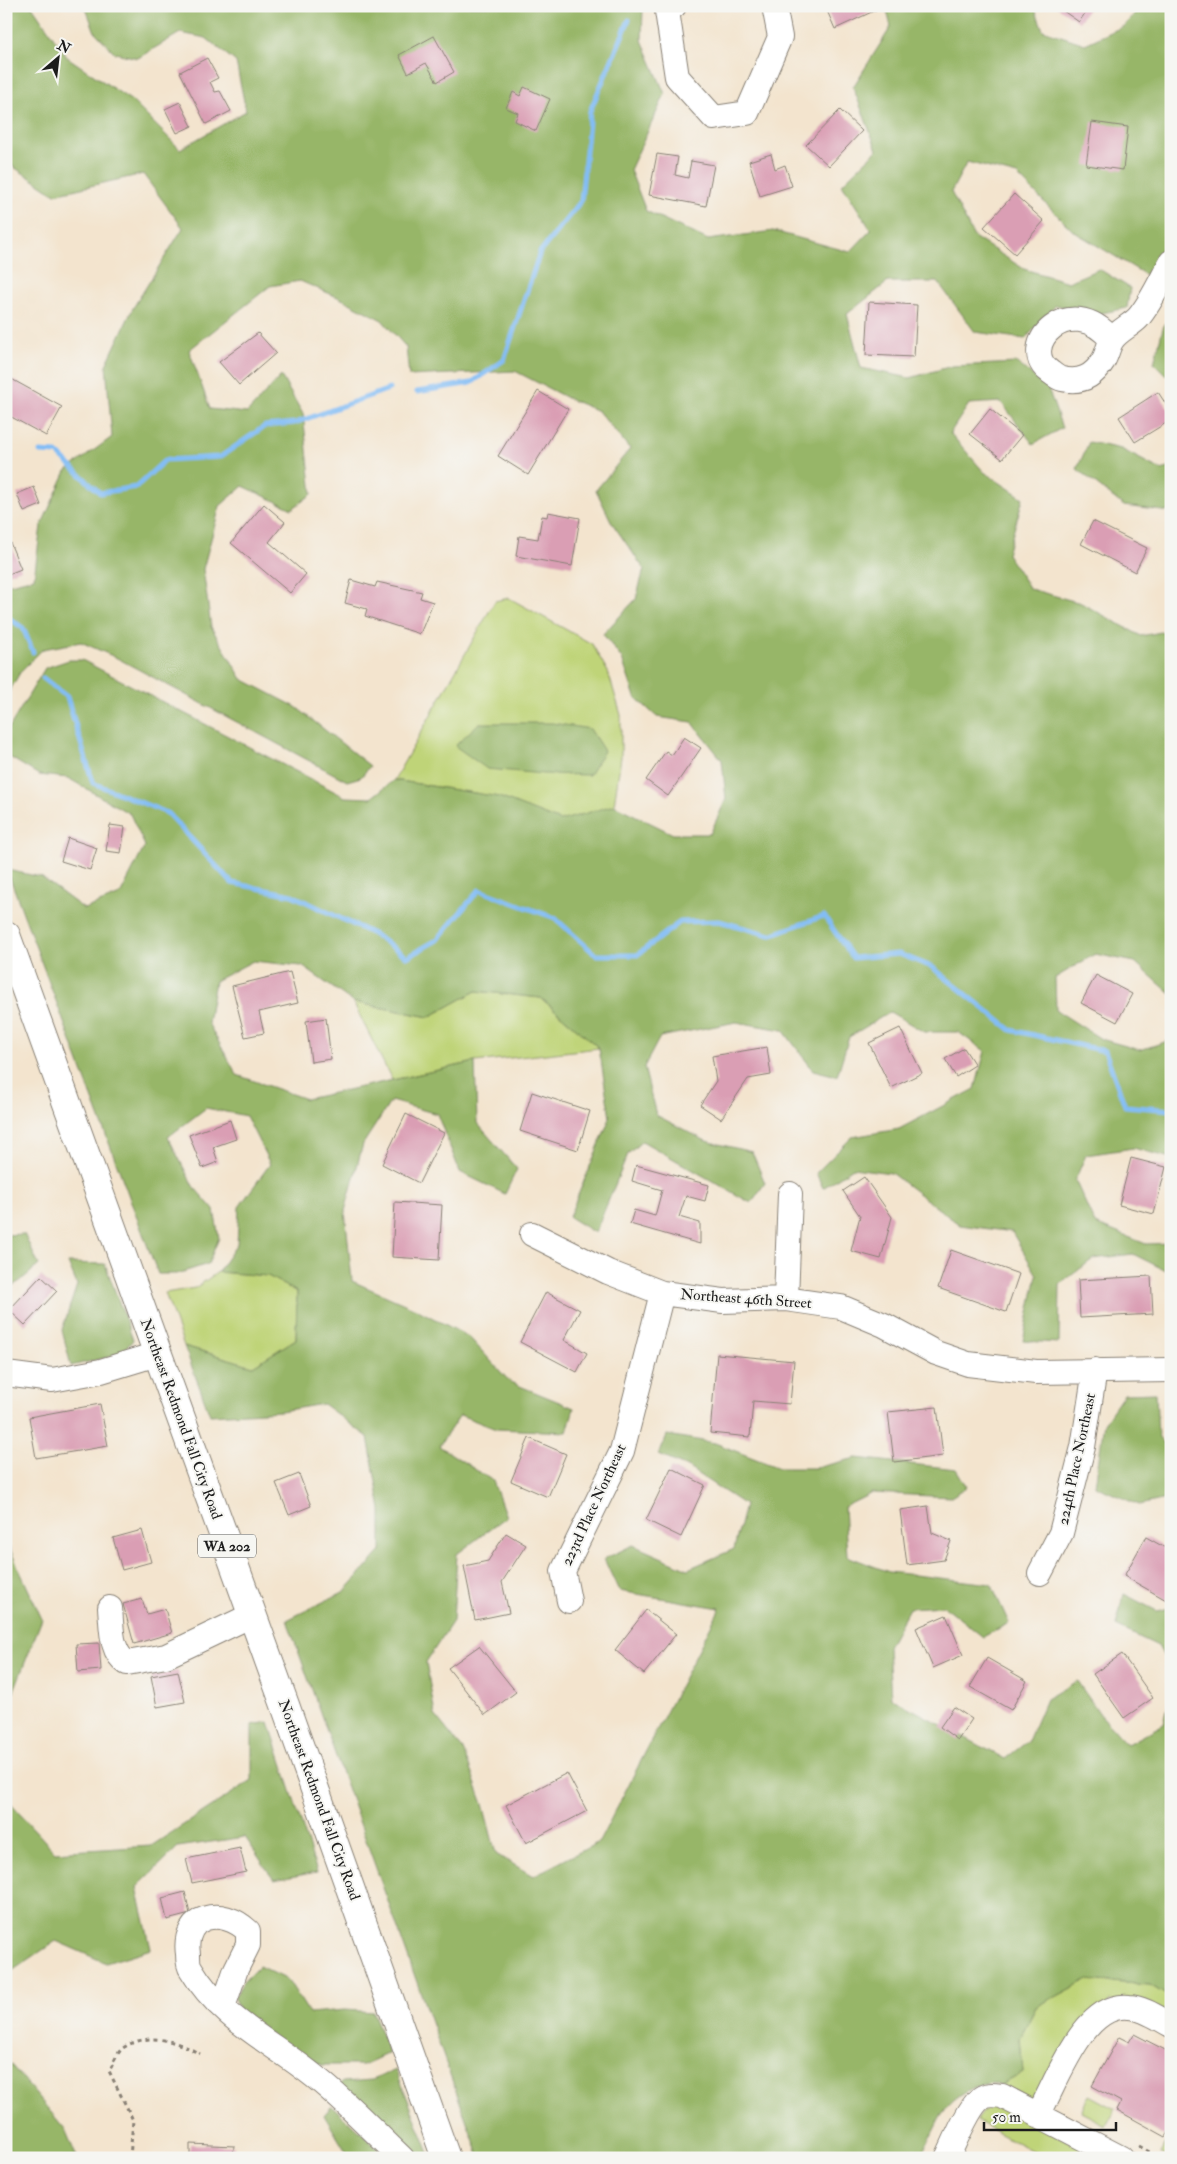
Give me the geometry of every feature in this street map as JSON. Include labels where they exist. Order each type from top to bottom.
[{"type":"main road","name":"Northeast Redmond Fall City Road","points":[[6,935],[446,2158]]},
{"type":"street","points":[[674,6],[667,11],[677,77],[714,118],[747,113],[780,37],[774,6]]},
{"type":"street","points":[[1112,340],[1139,317],[1171,262]]},
{"type":"street","points":[[786,1299],[790,1194]]},
{"type":"street","name":"Northeast 46th Street","points":[[532,1234],[608,1272],[662,1293],[724,1301],[786,1299],[841,1307],[884,1325],[936,1353],[968,1364],[1036,1372],[1171,1370]]},
{"type":"street","name":"223rd Place Northeast","points":[[570,1600],[563,1571],[622,1451],[662,1293]]},
{"type":"street","points":[[6,1374],[52,1380],[102,1371],[157,1354]]},
{"type":"street","name":"224th Place Northeast","points":[[1040,1572],[1061,1533],[1082,1447],[1095,1370]]},
{"type":"street","points":[[110,1608],[115,1647],[119,1657],[127,1663],[166,1656],[252,1615]]},
{"type":"street","points":[[1038,2115],[1082,2032],[1095,2017],[1111,2008],[1128,2006],[1145,2011],[1171,2025]]},
{"type":"street","points":[[223,2007],[239,2024],[311,2073],[402,2158]]},
{"type":"street","points":[[947,2158],[974,2106],[982,2097],[993,2094],[1002,2096],[1121,2158]]},
{"type":"path","points":[[130,2158],[133,2120],[109,2071],[122,2049],[149,2038],[178,2042],[200,2054]]},
{"type":"green space","points":[[6,6],[32,6],[67,57],[132,101],[180,149],[246,111],[236,62],[206,38],[180,33],[138,58],[115,53],[95,32],[85,6],[643,6],[642,40],[665,94],[630,170],[646,211],[708,240],[773,231],[850,252],[871,230],[842,184],[877,150],[853,87],[891,27],[886,6],[1034,6],[1043,30],[1085,44],[1124,26],[1141,6],[1171,6],[1171,232],[1146,275],[1073,231],[1017,175],[967,162],[951,192],[974,237],[1024,269],[1068,282],[1099,269],[1130,288],[1127,308],[1097,314],[1056,305],[1025,339],[975,332],[938,282],[888,282],[847,314],[861,368],[910,378],[952,366],[1017,363],[1048,388],[1062,428],[1033,444],[1001,402],[969,404],[950,433],[984,472],[1023,498],[1007,554],[1030,589],[1081,603],[1141,636],[1171,630],[1171,994],[1135,962],[1095,954],[1055,978],[1056,1010],[1101,1039],[1140,1050],[1171,1040],[1171,1158],[1133,1148],[1086,1155],[1075,1180],[1095,1224],[1146,1244],[1171,1243],[1171,1273],[1133,1254],[1093,1259],[1060,1284],[1059,1343],[1023,1341],[1037,1275],[1012,1232],[960,1225],[891,1173],[853,1168],[823,1188],[816,1173],[852,1137],[899,1129],[975,1089],[985,1051],[958,1032],[924,1032],[890,1012],[849,1037],[837,1076],[813,1070],[783,1030],[736,1022],[660,1037],[644,1067],[656,1115],[706,1141],[752,1152],[765,1183],[751,1203],[642,1141],[628,1154],[595,1233],[569,1217],[610,1118],[599,1048],[541,998],[476,991],[429,1017],[353,1002],[302,966],[253,961],[215,981],[208,1023],[237,1075],[306,1099],[475,1062],[477,1123],[517,1169],[505,1194],[460,1172],[437,1114],[391,1101],[363,1144],[345,1211],[352,1281],[416,1309],[469,1337],[510,1382],[574,1408],[567,1432],[496,1429],[460,1415],[439,1446],[493,1481],[506,1517],[457,1554],[453,1621],[426,1662],[435,1715],[463,1750],[483,1804],[496,1854],[533,1876],[599,1842],[720,1608],[619,1591],[604,1559],[633,1545],[688,1569],[734,1549],[745,1505],[687,1467],[659,1455],[667,1435],[715,1443],[779,1468],[815,1468],[856,1458],[956,1469],[967,1487],[951,1497],[872,1493],[844,1507],[847,1556],[889,1572],[991,1584],[1009,1623],[983,1637],[944,1606],[909,1608],[888,1647],[891,1698],[1005,1759],[1028,1741],[1046,1699],[1077,1681],[1100,1714],[1127,1744],[1164,1724],[1171,1693],[1171,1998],[1150,1985],[1086,1980],[1036,2007],[1020,2038],[1023,2073],[1001,2085],[994,2083],[971,2089],[957,2098],[942,2114],[920,2158],[480,2158],[287,1620],[345,1591],[381,1551],[381,1510],[368,1437],[323,1404],[281,1411],[210,1415],[184,1346],[253,1366],[296,1339],[297,1292],[268,1276],[218,1272],[237,1244],[239,1207],[270,1164],[246,1116],[206,1108],[168,1137],[193,1186],[214,1210],[219,1238],[208,1264],[177,1274],[158,1274],[7,870],[41,877],[84,909],[120,895],[145,846],[130,814],[68,778],[39,775],[6,755],[6,733],[45,668],[69,660],[82,660],[345,797],[371,798],[394,780],[499,797],[560,821],[614,805],[673,834],[710,834],[726,799],[722,760],[692,722],[657,717],[635,697],[622,659],[603,634],[636,599],[644,569],[612,523],[596,490],[630,449],[598,411],[567,398],[515,371],[409,376],[406,347],[382,320],[340,298],[300,281],[270,286],[189,350],[210,409],[247,413],[281,376],[303,414],[312,494],[292,509],[243,486],[220,506],[203,569],[211,627],[242,679],[296,707],[370,766],[361,777],[347,781],[117,658],[81,642],[43,649],[21,671],[6,697],[6,585],[34,578],[41,526],[66,471],[112,437],[106,365],[133,308],[183,228],[143,174],[55,194],[6,162]]},
{"type":"green space","points":[[1171,320],[1171,380],[1154,363],[1164,324]]},
{"type":"green space","points":[[1089,442],[1121,449],[1161,470],[1171,467],[1171,512],[1124,506],[1077,469]]},
{"type":"green space","points":[[509,598],[592,644],[608,672],[621,715],[621,757],[614,805],[560,822],[499,797],[394,780],[495,601]]},
{"type":"green space","points":[[479,723],[552,723],[590,729],[604,751],[589,775],[544,774],[487,769],[455,746]]},
{"type":"green space","points":[[476,991],[541,998],[599,1048],[475,1062],[392,1080],[353,1002],[429,1017]]},
{"type":"green space","points":[[24,1234],[39,1265],[19,1282],[6,1288],[6,1235]]},
{"type":"green space","points":[[68,1263],[105,1264],[133,1340],[121,1354],[71,1366],[62,1330],[77,1285]]},
{"type":"green space","points":[[218,1272],[268,1276],[297,1292],[296,1339],[253,1366],[184,1346],[165,1293],[195,1288]]},
{"type":"green space","points":[[1156,1393],[1158,1437],[1171,1453],[1171,1498],[1139,1505],[1095,1486],[1104,1423],[1124,1394]]},
{"type":"green space","points":[[6,1541],[42,1619],[6,1711]]},
{"type":"green space","points":[[1124,1594],[1157,1611],[1171,1607],[1171,1669],[1158,1646],[1116,1626]]},
{"type":"green space","points":[[269,1722],[317,1872],[274,1880],[245,1837],[178,1847],[137,1887],[151,1949],[106,1963],[56,1941],[6,1975],[6,1775],[8,1801],[55,1852],[151,1846],[252,1780],[252,1725]]},
{"type":"green space","points":[[259,1966],[288,1980],[309,2013],[345,2010],[373,2012],[389,2053],[363,2065],[322,2065],[288,2048],[240,2013],[234,1998],[243,1982]]},
{"type":"green space","points":[[1086,1980],[1150,1985],[1171,1998],[1171,2016],[1110,2001],[1035,2101],[1001,2085],[1023,2073],[1020,2038],[1036,2007]]},
{"type":"green space","points":[[6,2059],[65,2129],[77,2158],[6,2158]]},
{"type":"green space","points":[[396,2070],[431,2158],[409,2158],[335,2089],[343,2082],[372,2080]]},
{"type":"green space","points":[[1089,2095],[1115,2109],[1106,2125],[1081,2112]]},
{"type":"green space","points":[[991,2102],[1101,2158],[1046,2158],[976,2121]]},
{"type":"green space","points":[[332,2106],[389,2158],[345,2158],[348,2155],[324,2115]]},
{"type":"green space","points":[[1168,2138],[1171,2140],[1171,2158],[1160,2154]]},
{"type":"building","points":[[825,6],[874,6],[876,10],[835,29]]},
{"type":"building","points":[[1056,6],[1090,6],[1079,22]]},
{"type":"building","points":[[434,36],[454,72],[437,82],[426,63],[408,73],[399,55]]},
{"type":"building","points":[[207,58],[218,78],[210,82],[215,92],[220,91],[231,111],[206,124],[180,72]]},
{"type":"building","points":[[524,87],[550,99],[536,131],[515,121],[518,113],[506,108],[513,92],[520,96]]},
{"type":"building","points":[[180,102],[192,126],[177,133],[165,109]]},
{"type":"building","points":[[840,110],[862,131],[829,166],[806,145]]},
{"type":"building","points":[[1092,122],[1128,127],[1123,170],[1086,165]]},
{"type":"building","points":[[657,154],[678,157],[675,175],[688,178],[691,161],[714,165],[706,206],[649,195]]},
{"type":"building","points":[[771,154],[775,169],[785,165],[792,186],[760,196],[749,161]]},
{"type":"building","points":[[1014,194],[1044,221],[1015,254],[984,227]]},
{"type":"building","points":[[869,302],[917,305],[914,357],[866,355]]},
{"type":"building","points":[[258,333],[276,353],[239,385],[219,362]]},
{"type":"building","points":[[6,376],[62,407],[46,436],[6,414]]},
{"type":"building","points":[[538,391],[568,409],[528,475],[498,456]]},
{"type":"building","points":[[1158,392],[1171,412],[1171,420],[1135,442],[1119,417]]},
{"type":"building","points":[[990,409],[1022,435],[1002,459],[970,434]]},
{"type":"building","points":[[34,487],[41,505],[24,512],[17,494]]},
{"type":"building","points":[[264,504],[285,522],[269,542],[306,574],[290,593],[231,543]]},
{"type":"building","points":[[548,512],[580,518],[572,566],[516,556],[519,536],[538,539],[542,516],[547,517]]},
{"type":"building","points":[[1093,521],[1147,548],[1135,572],[1081,544]]},
{"type":"building","points":[[6,533],[21,569],[6,575]]},
{"type":"building","points":[[351,580],[375,587],[377,582],[422,592],[420,598],[433,602],[420,634],[365,616],[367,609],[345,603]]},
{"type":"building","points":[[684,737],[701,748],[668,796],[646,780],[666,751],[672,755]]},
{"type":"building","points":[[110,825],[125,827],[121,853],[106,851]]},
{"type":"building","points":[[68,838],[97,848],[90,870],[61,861]]},
{"type":"building","points":[[290,972],[298,1003],[259,1012],[264,1033],[245,1037],[232,986]]},
{"type":"building","points":[[1096,975],[1132,994],[1117,1022],[1081,1003]]},
{"type":"building","points":[[326,1018],[331,1059],[311,1062],[306,1021]]},
{"type":"building","points":[[900,1028],[922,1073],[891,1088],[869,1043]]},
{"type":"building","points":[[767,1047],[771,1075],[748,1079],[721,1119],[700,1105],[716,1081],[712,1056]]},
{"type":"building","points":[[964,1048],[975,1065],[956,1077],[945,1059]]},
{"type":"building","points":[[532,1092],[590,1111],[578,1150],[520,1131]]},
{"type":"building","points":[[406,1114],[444,1133],[419,1183],[382,1164]]},
{"type":"building","points":[[230,1120],[236,1139],[213,1147],[218,1162],[202,1168],[189,1135]]},
{"type":"building","points":[[1131,1158],[1166,1167],[1154,1214],[1119,1205]]},
{"type":"building","points":[[636,1165],[709,1185],[705,1201],[686,1196],[679,1217],[700,1223],[700,1244],[630,1224],[634,1210],[655,1216],[662,1190],[632,1181]]},
{"type":"building","points":[[864,1177],[892,1217],[881,1259],[851,1251],[860,1216],[843,1191]]},
{"type":"building","points":[[395,1202],[442,1205],[439,1260],[392,1257]]},
{"type":"building","points":[[951,1250],[1019,1274],[1006,1312],[938,1288]]},
{"type":"building","points":[[41,1276],[57,1291],[25,1325],[9,1310]]},
{"type":"building","points":[[1151,1276],[1153,1314],[1080,1318],[1078,1280]]},
{"type":"building","points":[[546,1292],[580,1310],[564,1340],[587,1353],[577,1372],[520,1342]]},
{"type":"building","points":[[717,1354],[794,1361],[790,1404],[753,1401],[750,1437],[710,1433]]},
{"type":"building","points":[[100,1404],[108,1446],[36,1458],[29,1417]]},
{"type":"building","points":[[937,1407],[943,1456],[894,1462],[888,1412]]},
{"type":"building","points":[[529,1438],[566,1454],[548,1497],[511,1481]]},
{"type":"building","points":[[671,1468],[705,1485],[681,1537],[646,1520]]},
{"type":"building","points":[[299,1474],[311,1506],[289,1515],[276,1483]]},
{"type":"building","points":[[928,1506],[932,1533],[951,1541],[944,1560],[907,1565],[900,1510]]},
{"type":"building","points":[[142,1530],[151,1562],[122,1570],[113,1538]]},
{"type":"building","points":[[506,1533],[526,1545],[502,1582],[509,1613],[475,1620],[464,1566],[488,1561]]},
{"type":"building","points":[[1146,1537],[1171,1551],[1171,1596],[1168,1601],[1124,1576]]},
{"type":"building","points":[[142,1599],[147,1614],[165,1609],[172,1633],[134,1644],[123,1604]]},
{"type":"building","points":[[646,1610],[676,1634],[644,1674],[615,1650]]},
{"type":"building","points":[[946,1615],[963,1655],[933,1668],[916,1628]]},
{"type":"building","points":[[99,1643],[101,1670],[78,1672],[76,1644]]},
{"type":"building","points":[[479,1646],[516,1692],[485,1715],[448,1668]]},
{"type":"building","points":[[1122,1654],[1153,1698],[1124,1718],[1093,1674]]},
{"type":"building","points":[[987,1658],[1027,1681],[1011,1710],[970,1687]]},
{"type":"building","points":[[178,1671],[185,1702],[157,1707],[151,1676]]},
{"type":"building","points":[[954,1707],[972,1719],[958,1740],[940,1727]]},
{"type":"building","points":[[567,1773],[587,1811],[526,1843],[506,1805]]},
{"type":"building","points":[[240,1848],[246,1872],[192,1883],[186,1859]]},
{"type":"building","points":[[185,1892],[190,1914],[167,1920],[162,1898]]},
{"type":"building","points":[[1134,2034],[1171,2053],[1171,2129],[1166,2137],[1117,2110],[1121,2102],[1092,2086],[1119,2037],[1129,2042]]},
{"type":"building","points":[[190,2144],[234,2146],[233,2158],[190,2158]]},
{"type":"waterway","points":[[417,392],[471,383],[504,360],[540,252],[581,201],[590,111],[629,20]]},
{"type":"waterway","points":[[40,452],[57,453],[100,493],[136,487],[165,460],[220,457],[265,426],[295,423],[389,389]]},
{"type":"waterway","points":[[6,616],[23,628],[33,652]]},
{"type":"waterway","points":[[43,678],[67,697],[93,783],[167,813],[232,883],[292,895],[375,935],[407,957],[437,940],[479,890],[555,918],[596,955],[637,955],[680,922],[719,921],[770,935],[824,916],[853,958],[899,954],[932,967],[1011,1030],[1105,1051],[1125,1106],[1171,1110]]}]
